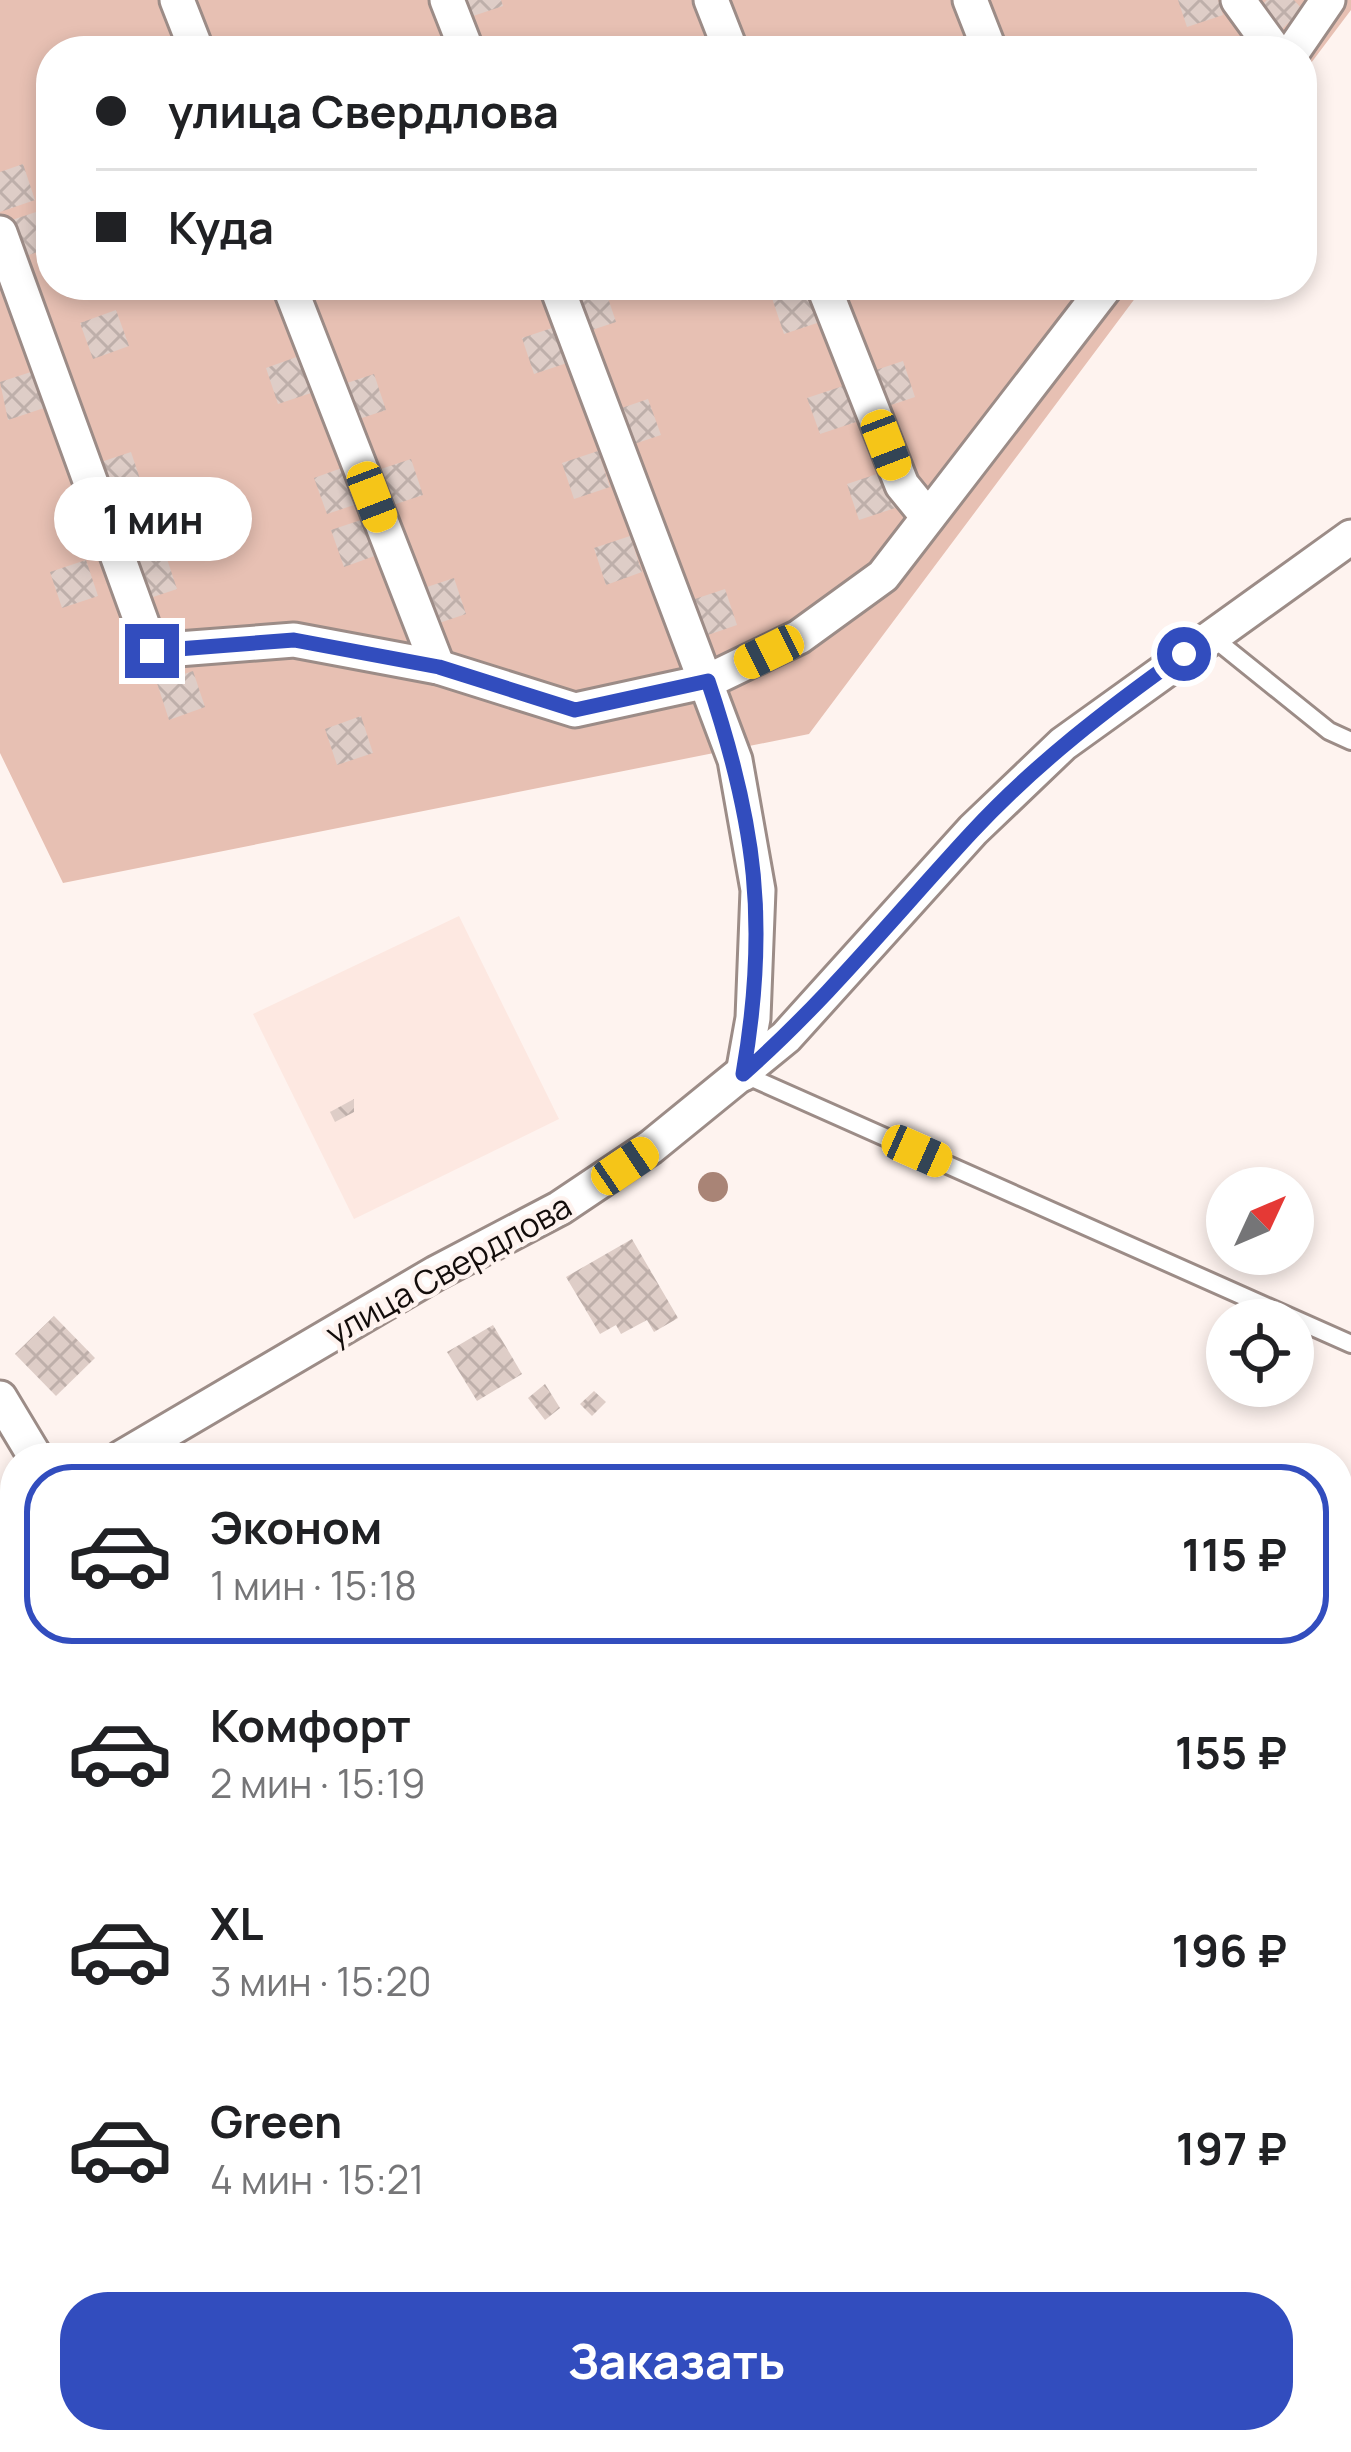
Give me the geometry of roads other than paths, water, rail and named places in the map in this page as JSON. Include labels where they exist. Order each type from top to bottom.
[{"type":"street","points":[[177,0],[191,36]]},
{"type":"street","points":[[447,0],[460,36]]},
{"type":"street","points":[[711,0],[725,36]]},
{"type":"street","points":[[970,0],[984,36]]},
{"type":"street","points":[[1238,0],[1264,36]]},
{"type":"street","points":[[1303,36],[1328,0]]},
{"type":"street","points":[[0,233],[152,651],[294,640],[439,667],[575,710],[708,681],[799,637],[884,576],[1087,300]]},
{"type":"street","points":[[295,300],[439,667]]},
{"type":"street","points":[[562,300],[708,681],[739,776],[758,890],[753,1018],[743,1074]]},
{"type":"street","points":[[829,300],[902,485],[928,518]]},
{"type":"street","name":"улица Свердлова","points":[[147,1443],[436,1273],[560,1208],[651,1148],[743,1074],[826,994],[1014,789],[1103,712],[1351,537]]},
{"type":"street","points":[[0,1398],[27,1443]]},
{"type":"lane","points":[[1210,635],[1329,731],[1351,741]]},
{"type":"lane","points":[[743,1074],[1351,1343]]}]
